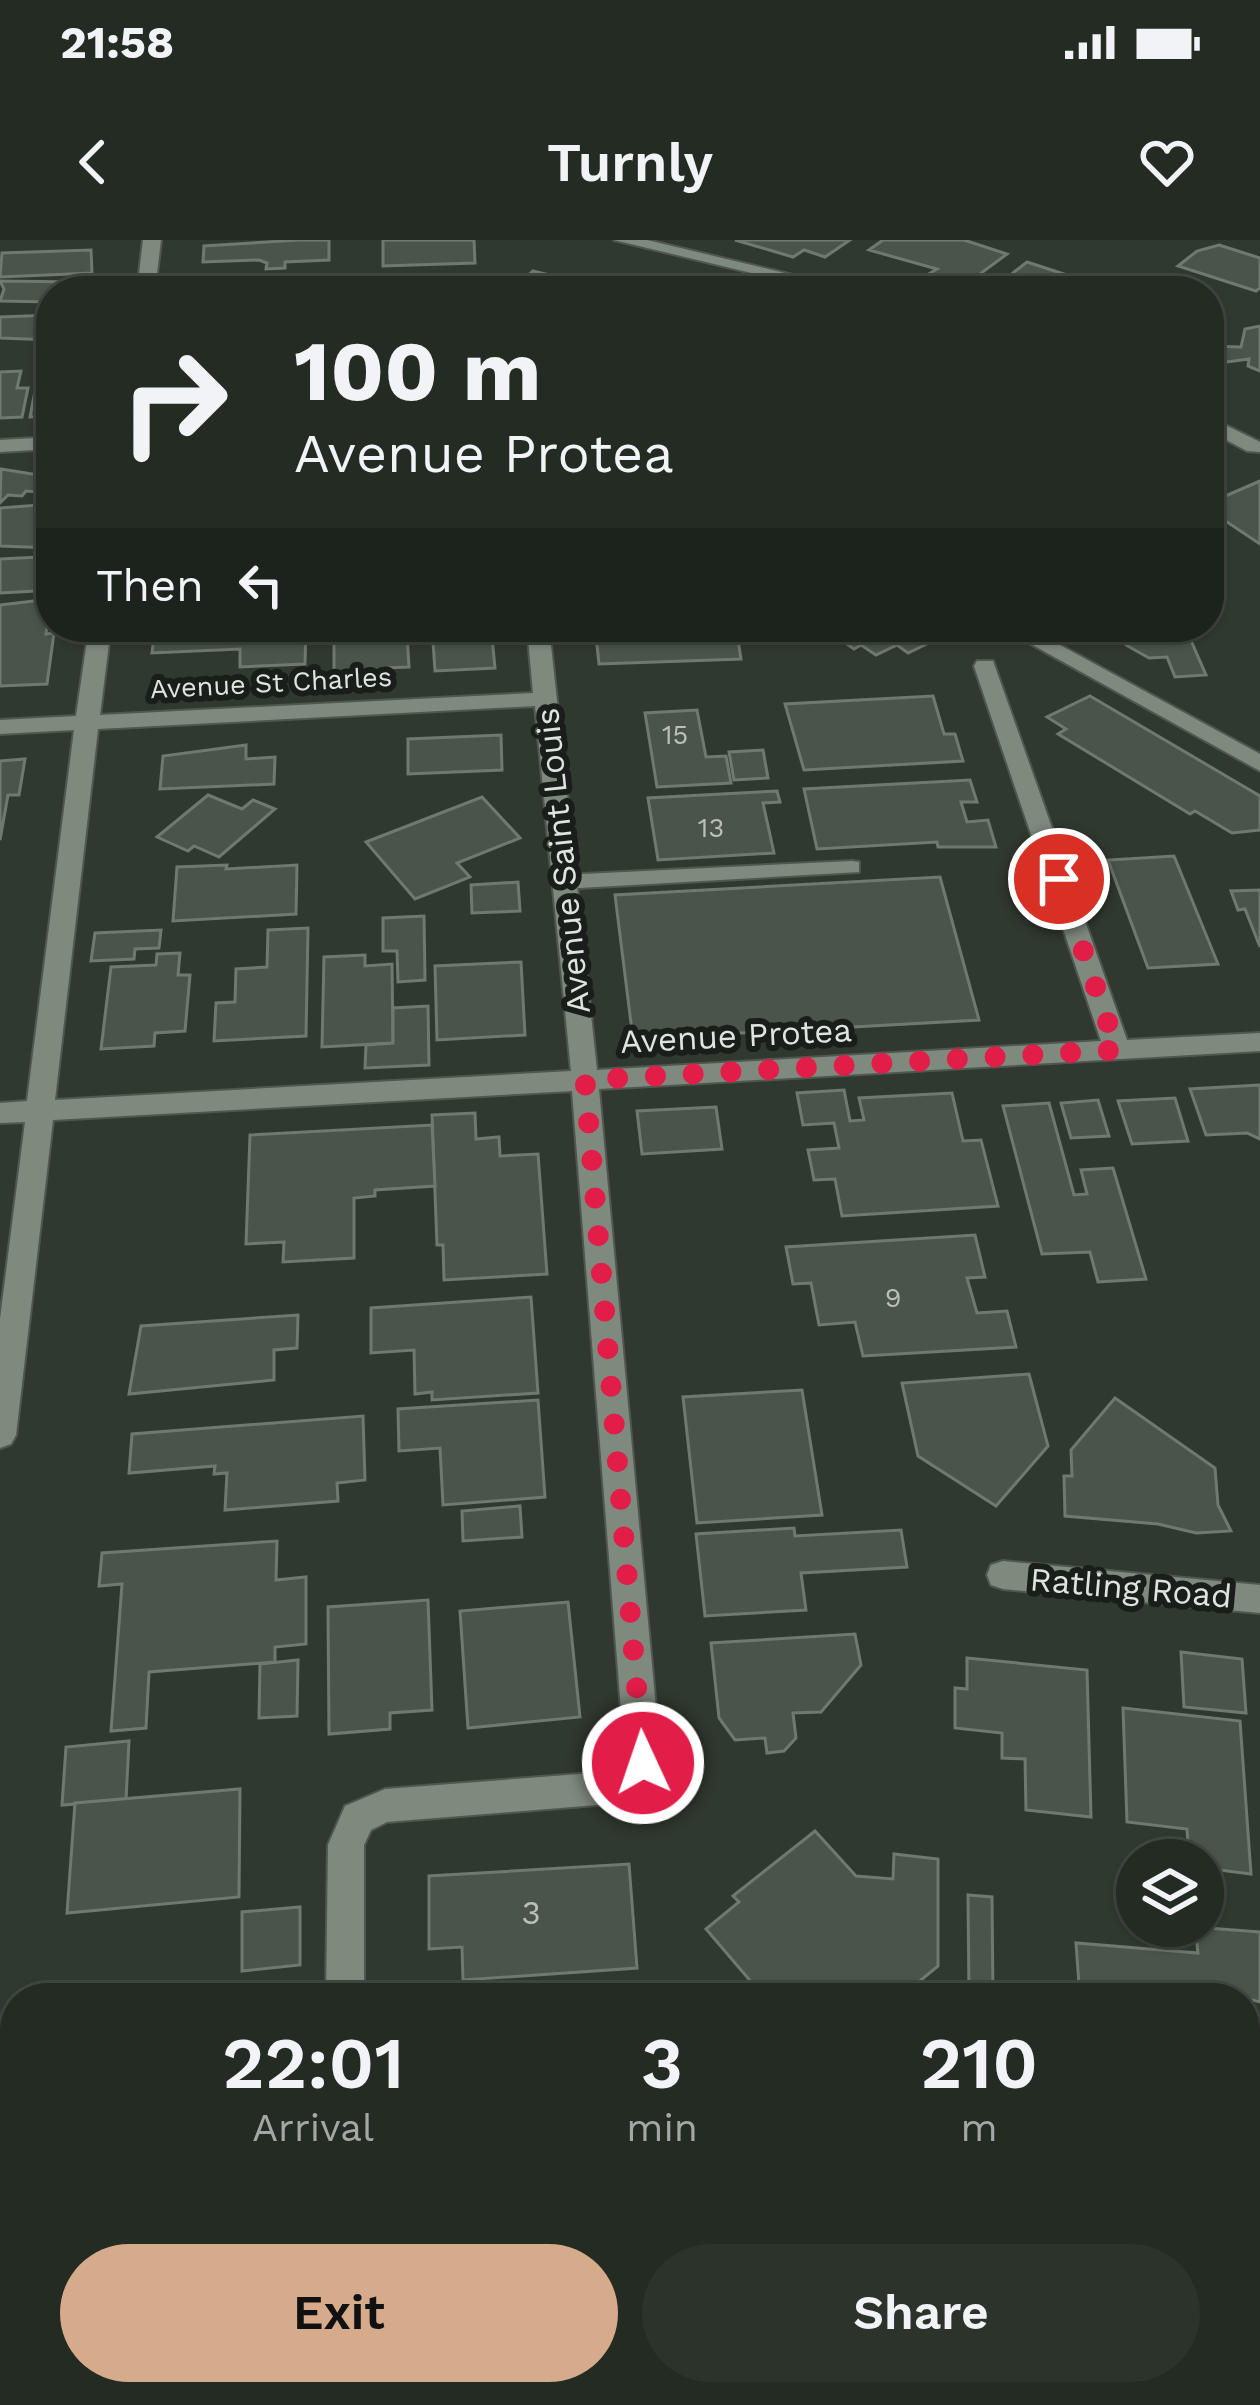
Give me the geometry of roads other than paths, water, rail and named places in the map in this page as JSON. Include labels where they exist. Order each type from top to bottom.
[{"type":"street","points":[[148,276],[152,240]]},
{"type":"street","points":[[623,240],[784,276]]},
{"type":"street","points":[[1224,431],[1254,447]]},
{"type":"street","points":[[0,446],[36,444]]},
{"type":"street","points":[[0,1435],[98,642]]},
{"type":"street","name":"Avenue Saint Louis","points":[[345,1983],[346,1845],[358,1818],[385,1806],[609,1788],[623,1784],[643,1763],[585,1080],[539,642]]},
{"type":"street","points":[[1038,642],[1260,764]]},
{"type":"street","points":[[985,666],[1117,1050]]},
{"type":"street","name":"Avenue St Charles","points":[[0,727],[545,699]]},
{"type":"street","name":"Avenue Protea","points":[[0,1113],[1260,1042]]},
{"type":"street","name":"Ratling Road","points":[[1003,1575],[1260,1599]]},
{"type":"lane","points":[[562,882],[852,867]]}]
